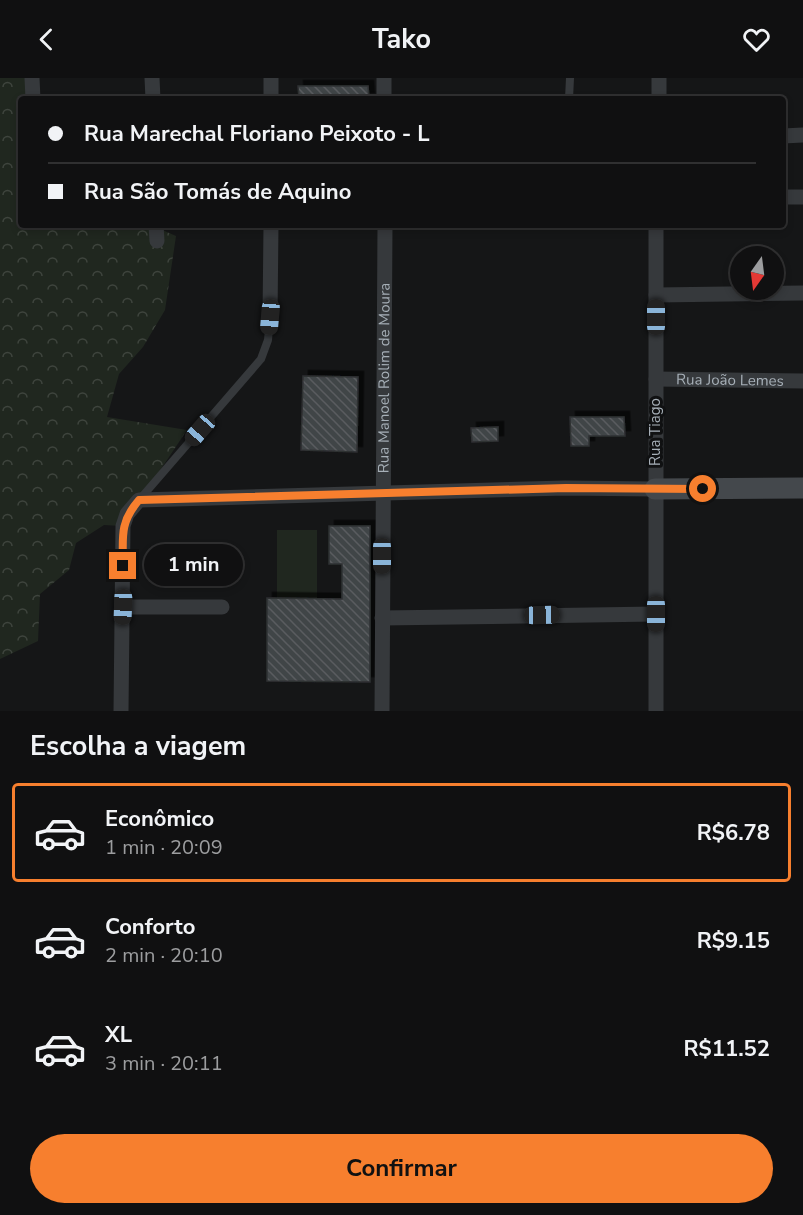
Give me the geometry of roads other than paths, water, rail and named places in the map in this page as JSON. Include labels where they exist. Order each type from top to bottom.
[{"type":"street","points":[[32,78],[33,96]]},
{"type":"street","points":[[152,78],[153,96]]},
{"type":"street","points":[[271,78],[271,96]]},
{"type":"street","points":[[384,78],[384,96]]},
{"type":"street","points":[[659,78],[659,96]]},
{"type":"street","points":[[786,136],[803,135]]},
{"type":"street","points":[[786,197],[803,197]]},
{"type":"street","points":[[156,228],[157,241]]},
{"type":"street","points":[[270,317],[271,228]]},
{"type":"street","name":"Rua Manoel Rolim de Moura","points":[[382,711],[385,228]]},
{"type":"street","name":"Rua Tiago","points":[[656,228],[656,711]]},
{"type":"street","points":[[656,295],[803,292]]},
{"type":"street","name":"Rua João Lemes","points":[[656,380],[803,381]]},
{"type":"street","points":[[121,711],[123,526],[127,514],[139,500],[566,488],[803,489]]},
{"type":"street","points":[[123,607],[222,607]]},
{"type":"street","points":[[382,618],[656,614]]},
{"type":"lane","points":[[569,96],[570,78]]},
{"type":"lane","points":[[139,500],[261,359],[268,340],[270,317]]}]
